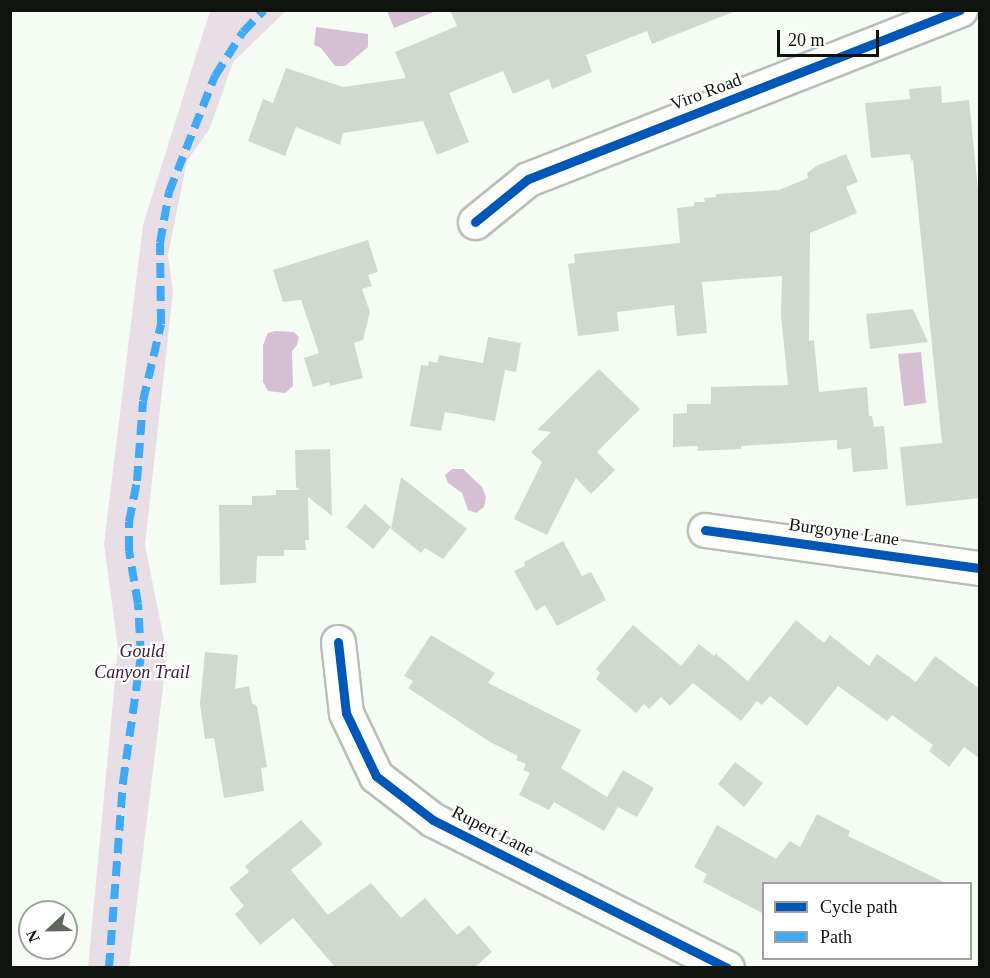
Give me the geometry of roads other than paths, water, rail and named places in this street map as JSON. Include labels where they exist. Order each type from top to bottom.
[{"type":"street","name":"Viro Road","points":[[475,222],[528,180],[960,10]]},
{"type":"street","name":"Burgoyne Lane","points":[[705,530],[980,568]]},
{"type":"street","name":"Rupert Lane","points":[[338,642],[346,713],[376,776],[434,820],[727,968]]},
{"type":"park label","name":"Gould Canyon Trail","points":[[142,662]]}]
